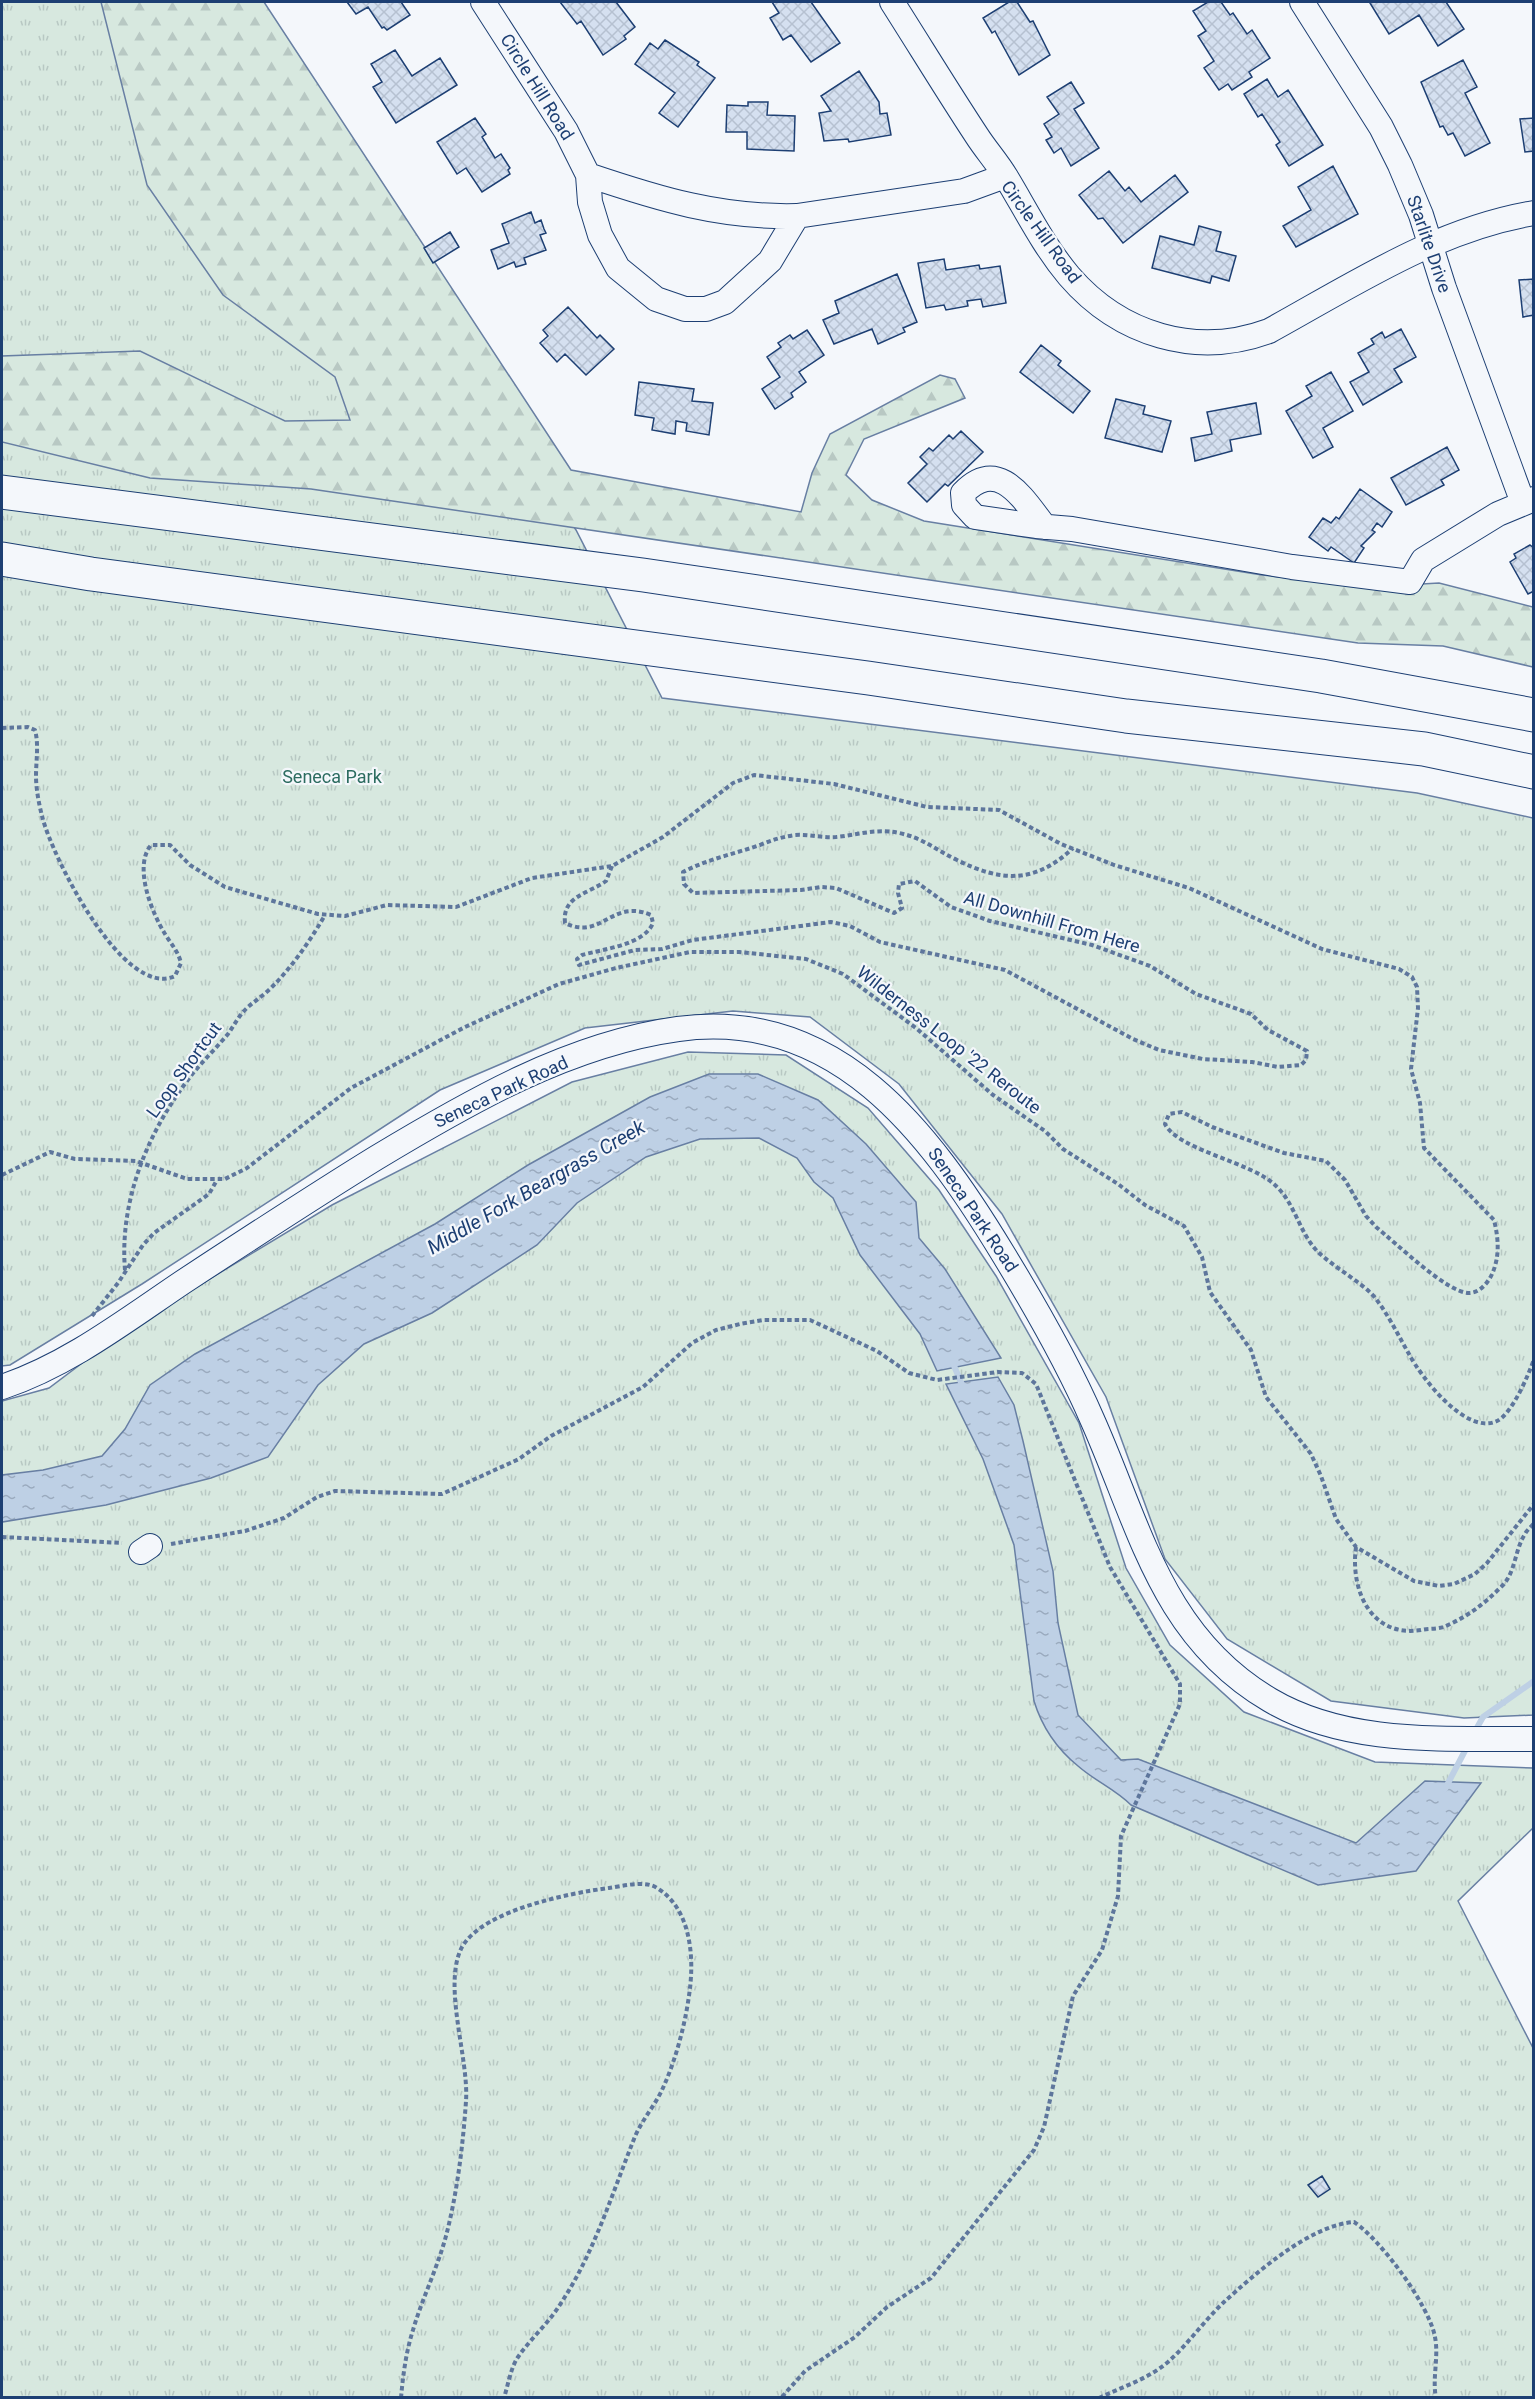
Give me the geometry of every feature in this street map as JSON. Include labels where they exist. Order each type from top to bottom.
[{"type":"highway","points":[[2,492],[643,575],[1321,676],[1533,715]]},
{"type":"highway","points":[[2,559],[91,574],[845,675],[1126,716],[1424,749],[1533,772]]},
{"type":"street","name":"Circle Hill Road","points":[[483,2],[566,131],[588,175],[590,202],[600,235],[618,268],[656,299],[685,309],[706,309],[725,302],[770,261],[797,216]]},
{"type":"street","points":[[892,2],[978,138],[1005,176]]},
{"type":"street","name":"Starlite Drive","points":[[1302,2],[1381,127],[1421,215],[1528,501]]},
{"type":"street","name":"Circle Hill Road","points":[[588,175],[648,195],[755,217],[797,216],[963,191],[1005,176],[1048,247],[1070,277],[1101,307],[1140,330],[1183,342],[1227,343],[1269,331],[1430,244],[1533,213]]},
{"type":"street","points":[[1046,527],[1292,567],[1410,582],[1423,560],[1498,514],[1528,501]]},
{"type":"street","name":"Seneca Park Road","points":[[2,1387],[66,1359],[285,1214],[431,1125],[481,1097],[543,1069],[614,1043],[677,1029],[726,1028],[780,1036],[834,1059],[881,1092],[925,1140],[971,1201],[1063,1356],[1092,1418],[1167,1596],[1198,1642],[1225,1668],[1268,1698],[1293,1711],[1337,1726],[1369,1733],[1421,1738],[1533,1739]]},
{"type":"path","points":[[2,728],[28,727],[35,730],[38,797],[42,817],[56,854],[70,882],[109,942],[126,962],[154,979],[169,979],[175,976],[181,963],[176,949],[164,933],[148,893],[144,860],[151,845],[170,845],[190,865],[225,887],[325,915],[345,916],[387,905],[456,907],[532,878],[612,866],[663,837],[733,783],[754,775],[834,784],[927,807],[999,810],[1028,827],[1073,848],[1114,865],[1189,888],[1322,949],[1399,969],[1412,977],[1417,987],[1418,1008],[1412,1069],[1420,1103],[1424,1148],[1485,1208],[1494,1220],[1498,1253],[1495,1268],[1480,1290],[1467,1293],[1448,1285],[1376,1227],[1366,1216],[1345,1180],[1326,1161],[1284,1153],[1212,1127],[1182,1112],[1168,1114],[1165,1124],[1174,1134],[1192,1144],[1256,1172],[1276,1185],[1291,1205],[1315,1249],[1329,1263],[1373,1295],[1428,1382],[1444,1401],[1467,1417],[1491,1422],[1505,1415],[1516,1399],[1533,1359]]},
{"type":"path","name":"All Downhill From Here","points":[[612,866],[606,881],[567,904],[565,923],[575,928],[587,929],[626,910],[651,915],[653,923],[651,929],[635,939],[582,955],[577,959],[579,965],[635,950],[662,949],[693,940],[831,922],[850,926],[880,942],[1005,970],[1159,1050],[1203,1059],[1252,1062],[1278,1067],[1301,1065],[1306,1060],[1307,1051],[1268,1030],[1251,1014],[1196,994],[1150,966],[1092,945],[1045,932],[990,921],[951,907],[915,881],[899,884],[898,893],[902,908],[894,913],[836,888],[693,893],[684,884],[683,872],[706,861],[774,838],[798,835],[833,837],[859,831],[898,832],[930,843],[957,860],[986,873],[1014,877],[1040,871],[1073,848]]},
{"type":"path","name":"Loop Shortcut","points":[[125,1270],[123,1250],[130,1197],[148,1147],[164,1116],[193,1073],[228,1034],[237,1019],[273,986],[295,960],[325,915]]},
{"type":"path","name":"Wilderness Loop '22 Reroute","points":[[2,1175],[50,1152],[75,1159],[130,1160],[187,1179],[231,1178],[247,1168],[314,1114],[369,1077],[465,1027],[559,984],[616,968],[690,952],[739,952],[813,961],[843,974],[916,1028],[993,1095],[1045,1131],[1063,1149],[1118,1184],[1145,1205],[1184,1226],[1202,1257],[1210,1292],[1251,1350],[1266,1397],[1311,1454],[1322,1476],[1336,1519],[1356,1547],[1414,1581],[1439,1587],[1454,1584],[1475,1574],[1487,1563],[1533,1504]]},
{"type":"path","points":[[88,1321],[118,1284],[125,1270],[154,1233],[209,1194],[218,1180]]},
{"type":"path","points":[[2,1536],[56,1538],[146,1549],[245,1530],[284,1518],[317,1497],[335,1491],[442,1494],[519,1460],[552,1436],[643,1387],[692,1343],[716,1330],[763,1320],[810,1320],[877,1351],[909,1373],[937,1380],[998,1372],[1022,1373],[1036,1384],[1110,1567],[1180,1684],[1180,1704],[1120,1836],[1118,1896],[1101,1950],[1073,1996],[1044,2127],[1034,2150],[931,2278],[887,2307],[855,2337],[805,2371],[781,2397]]},
{"type":"path","points":[[1356,1547],[1354,1571],[1364,1602],[1371,1613],[1390,1628],[1401,1632],[1436,1629],[1468,1616],[1502,1587],[1510,1576],[1525,1534],[1533,1523]]},
{"type":"path","points":[[401,2397],[405,2361],[413,2329],[446,2236],[458,2166],[466,2090],[455,1999],[456,1968],[462,1947],[475,1933],[526,1905],[602,1888],[633,1884],[654,1885],[672,1900],[684,1921],[691,1955],[690,1990],[677,2050],[662,2090],[635,2135],[595,2239],[562,2302],[517,2358],[504,2397]]},
{"type":"path","points":[[1099,2397],[1152,2374],[1168,2361],[1224,2302],[1309,2237],[1335,2224],[1354,2222],[1373,2239],[1420,2300],[1430,2318],[1436,2340],[1436,2397]]},
{"type":"green space","name":"Seneca Park","points":[[2,2],[229,2],[576,530],[662,698],[1417,793],[1533,818],[1533,1715],[1464,1718],[1331,1701],[1227,1639],[1165,1559],[1106,1397],[1002,1214],[899,1084],[810,1017],[733,1011],[585,1028],[440,1090],[142,1284],[10,1365],[2,1366]]},
{"type":"green space","points":[[101,2],[264,2],[571,470],[801,512],[812,473],[830,434],[940,375],[955,379],[965,398],[864,439],[846,475],[872,500],[924,521],[1262,575],[1370,587],[1439,583],[1533,607],[1533,667],[1443,646],[1358,643],[311,489],[150,478],[2,442],[2,356],[140,351],[285,421],[350,420],[335,377],[223,295],[147,185]]},
{"type":"green space","points":[[688,1052],[786,1055],[868,1108],[939,1190],[996,1276],[1079,1423],[1126,1568],[1170,1645],[1244,1712],[1375,1762],[1533,1768],[1533,1828],[1458,1901],[1533,2048],[1533,2397],[2,2397],[2,1401],[49,1388],[130,1327],[332,1205],[572,1082]]},
{"type":"water","points":[[709,1074],[758,1074],[818,1100],[866,1144],[916,1202],[919,1238],[945,1269],[1001,1358],[937,1371],[920,1334],[860,1255],[833,1198],[814,1182],[797,1158],[759,1138],[700,1139],[646,1157],[577,1203],[537,1245],[432,1313],[364,1344],[318,1385],[268,1457],[211,1478],[106,1505],[2,1522],[2,1475],[43,1470],[102,1456],[125,1429],[150,1385],[195,1354],[435,1224],[528,1165],[650,1097]]},
{"type":"water","points":[[998,1377],[1014,1405],[1023,1441],[1053,1571],[1058,1623],[1078,1715],[1121,1760],[1138,1759],[1356,1843],[1425,1781],[1481,1783],[1416,1871],[1318,1885],[1131,1805],[1070,1759],[1057,1745],[1041,1720],[1034,1701],[1014,1545],[983,1459],[946,1384]]},
{"type":"building","points":[[347,2],[401,2],[410,15],[387,30],[382,28],[368,7],[356,14]]},
{"type":"building","points":[[560,2],[616,2],[635,27],[624,36],[626,39],[603,55],[581,21],[577,24]]},
{"type":"building","points":[[772,2],[811,2],[840,43],[811,62],[791,35],[783,40],[770,18],[779,13]]},
{"type":"building","points":[[1009,2],[1017,2],[1030,22],[1033,21],[1050,55],[1019,75],[995,31],[992,33],[983,18]]},
{"type":"building","points":[[1208,2],[1221,2],[1230,15],[1233,13],[1247,34],[1252,30],[1270,58],[1249,72],[1252,77],[1232,90],[1228,84],[1219,90],[1204,68],[1214,61],[1198,36],[1206,31],[1193,11]]},
{"type":"building","points":[[1446,2],[1464,29],[1438,46],[1419,15],[1389,34],[1370,3]]},
{"type":"building","points":[[665,40],[699,62],[697,65],[715,78],[678,127],[659,113],[675,93],[635,64],[650,43],[658,49]]},
{"type":"building","points":[[395,50],[412,76],[440,58],[457,85],[396,123],[373,87],[382,82],[371,64]]},
{"type":"building","points":[[1463,60],[1477,87],[1465,93],[1490,143],[1465,156],[1453,133],[1448,135],[1443,126],[1440,127],[1421,82]]},
{"type":"building","points":[[859,71],[879,102],[880,114],[887,113],[891,135],[849,142],[848,139],[824,141],[819,113],[831,111],[821,96]]},
{"type":"building","points":[[1267,79],[1278,97],[1288,90],[1323,145],[1289,166],[1276,145],[1280,142],[1262,114],[1258,117],[1244,94]]},
{"type":"building","points":[[1071,82],[1084,103],[1074,109],[1099,148],[1071,166],[1061,148],[1054,153],[1046,140],[1052,137],[1044,124],[1059,114],[1047,97]]},
{"type":"building","points":[[748,102],[768,102],[767,115],[795,116],[794,151],[747,149],[747,132],[726,132],[727,105],[748,106]]},
{"type":"building","points":[[475,118],[486,134],[482,137],[495,158],[501,154],[510,168],[508,170],[510,174],[482,192],[466,168],[457,174],[437,142]]},
{"type":"building","points":[[1534,118],[1534,151],[1525,152],[1520,119]]},
{"type":"building","points":[[1333,166],[1358,214],[1296,247],[1283,226],[1311,210],[1298,187]]},
{"type":"building","points":[[1109,171],[1125,191],[1129,187],[1141,202],[1175,175],[1188,192],[1123,243],[1103,218],[1098,219],[1079,195]]},
{"type":"building","points":[[531,212],[535,223],[541,220],[546,233],[540,235],[546,250],[524,258],[526,264],[516,267],[514,262],[498,269],[491,250],[509,243],[502,224]]},
{"type":"building","points":[[1199,226],[1221,232],[1216,251],[1236,256],[1229,281],[1212,276],[1210,283],[1152,268],[1160,236],[1194,245]]},
{"type":"building","points":[[450,232],[459,247],[433,263],[424,248]]},
{"type":"building","points":[[944,259],[946,270],[979,265],[980,269],[1000,266],[1006,303],[983,307],[981,299],[967,301],[968,306],[946,310],[944,305],[926,308],[918,263]]},
{"type":"building","points":[[897,274],[917,322],[903,328],[905,332],[878,344],[872,329],[834,344],[823,320],[839,313],[835,301]]},
{"type":"building","points":[[1534,279],[1534,315],[1523,317],[1519,280]]},
{"type":"building","points":[[568,307],[597,338],[600,335],[614,349],[586,375],[565,354],[557,362],[540,343],[548,336],[543,330]]},
{"type":"building","points":[[1401,329],[1416,357],[1394,369],[1402,382],[1363,405],[1350,382],[1369,372],[1358,353],[1374,344],[1371,339],[1382,332],[1385,338]]},
{"type":"building","points":[[807,330],[824,355],[799,372],[806,382],[791,393],[793,397],[775,409],[762,389],[780,377],[767,357],[781,347],[778,343],[790,335],[793,339]]},
{"type":"building","points":[[1041,345],[1061,361],[1058,365],[1090,391],[1073,413],[1020,372]]},
{"type":"building","points":[[1331,372],[1353,411],[1323,428],[1333,447],[1313,458],[1286,411],[1312,396],[1306,386]]},
{"type":"building","points":[[639,382],[694,389],[692,401],[713,403],[709,435],[686,431],[687,423],[676,421],[675,434],[652,430],[654,418],[635,415]]},
{"type":"building","points":[[1116,399],[1145,406],[1143,414],[1171,421],[1162,452],[1105,438]]},
{"type":"building","points":[[1256,403],[1261,434],[1230,440],[1232,451],[1195,461],[1191,438],[1212,434],[1207,412]]},
{"type":"building","points":[[961,431],[983,452],[948,486],[945,484],[927,502],[908,483],[927,464],[920,457],[929,448],[933,451],[949,435],[953,439]]},
{"type":"building","points":[[1447,447],[1459,470],[1441,480],[1444,485],[1406,505],[1391,478]]},
{"type":"building","points":[[1360,489],[1392,512],[1382,527],[1377,523],[1372,530],[1375,532],[1361,546],[1364,548],[1354,563],[1331,547],[1328,551],[1309,537],[1323,518],[1331,523],[1336,517],[1339,519]]},
{"type":"building","points":[[1530,545],[1534,548],[1534,591],[1528,594],[1510,562],[1516,558],[1514,554]]},
{"type":"building","points":[[1322,2176],[1330,2189],[1318,2197],[1308,2185]]},
{"type":"waterway","name":"Middle Fork Beargrass Creek","points":[[952,1361],[963,1387]]},
{"type":"waterway","name":"Middle Fork Beargrass Creek","points":[[1474,1733],[1483,1717],[1534,1681]]},
{"type":"waterway","name":"Middle Fork Beargrass Creek","points":[[1445,1789],[1468,1745]]}]
